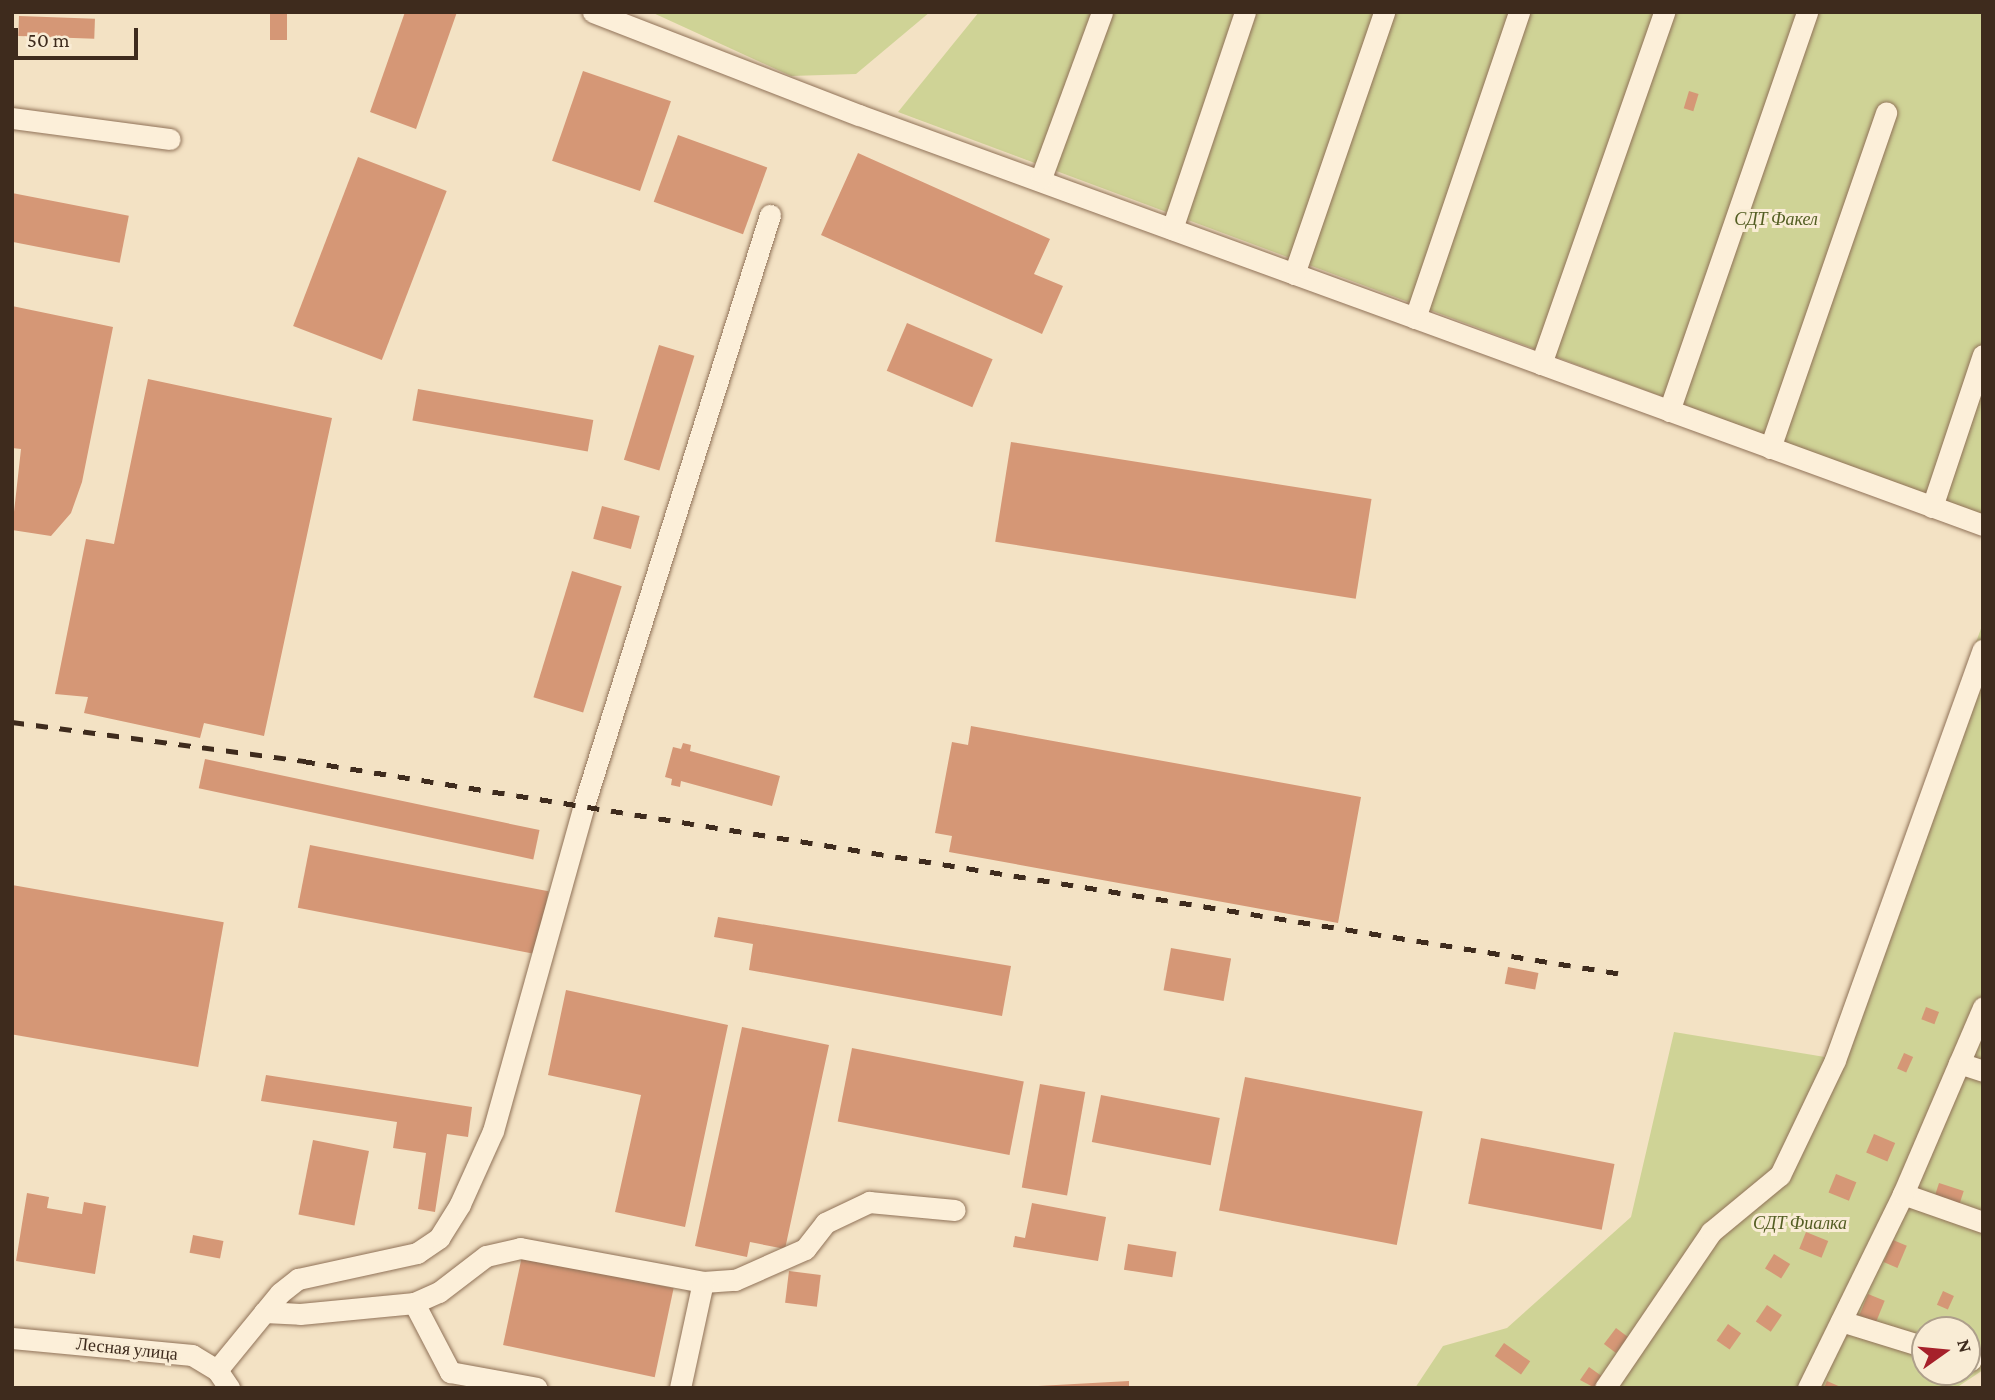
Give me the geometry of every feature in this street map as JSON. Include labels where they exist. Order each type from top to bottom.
[{"type":"street","points":[[593,12],[859,115],[1041,178],[1294,274],[1983,525]]},
{"type":"street","points":[[1041,178],[1102,12]]},
{"type":"street","points":[[1172,229],[1245,12]]},
{"type":"street","points":[[1294,274],[1384,12]]},
{"type":"street","points":[[1415,318],[1519,12]]},
{"type":"street","points":[[1541,364],[1664,12]]},
{"type":"street","points":[[1669,411],[1807,12]]},
{"type":"street","points":[[1770,448],[1886,113]]},
{"type":"street","points":[[12,118],[170,139]]},
{"type":"street","points":[[223,1379],[264,1312],[298,1279],[417,1253],[439,1238],[460,1205],[493,1131],[583,808],[770,215]]},
{"type":"street","points":[[1931,507],[1983,355]]},
{"type":"street","points":[[1605,1388],[1711,1232],[1780,1175],[1835,1060],[1983,650]]},
{"type":"street","points":[[1808,1388],[1903,1194],[1983,1007]]},
{"type":"street","points":[[1959,1063],[1983,1071]]},
{"type":"street","points":[[1903,1194],[1983,1222]]},
{"type":"street","points":[[264,1312],[300,1314],[414,1303],[439,1293],[486,1256],[520,1248],[703,1282],[735,1280],[805,1249],[825,1223],[869,1202],[955,1210]]},
{"type":"street","points":[[680,1388],[703,1282]]},
{"type":"street","points":[[414,1303],[450,1372],[537,1388]]},
{"type":"street","points":[[1841,1321],[1911,1342]]},
{"type":"street","name":"Лесная улица","points":[[12,1338],[192,1356],[223,1379]]},
{"type":"green space","points":[[651,12],[930,12],[856,74],[791,76]]},
{"type":"green space","name":"СДТ Факел","points":[[979,12],[1983,12],[1983,516],[898,112]]},
{"type":"green space","name":"СДТ Фиалка","points":[[1983,623],[1983,1370],[1981,1371],[1981,1316],[1911,1316],[1911,1386],[1959,1386],[1956,1388],[1415,1388],[1443,1346],[1507,1328],[1631,1217],[1674,1032],[1825,1057]]},
{"type":"building","points":[[270,12],[287,12],[287,40],[270,40]]},
{"type":"building","points":[[405,12],[457,12],[416,129],[370,112]]},
{"type":"building","points":[[19,16],[95,19],[94,39],[18,36]]},
{"type":"building","points":[[583,71],[671,101],[640,191],[552,161]]},
{"type":"building","points":[[1689,91],[1699,94],[1693,111],[1684,108]]},
{"type":"building","points":[[678,135],[767,167],[743,234],[654,202]]},
{"type":"building","points":[[858,153],[1050,239],[1034,274],[1063,286],[1042,334],[821,235]]},
{"type":"building","points":[[358,157],[447,191],[382,360],[293,326]]},
{"type":"building","points":[[12,193],[129,216],[120,263],[12,242]]},
{"type":"building","points":[[12,306],[113,327],[82,482],[71,513],[51,536],[12,530],[21,449],[12,448]]},
{"type":"building","points":[[907,323],[993,359],[972,407],[887,371]]},
{"type":"building","points":[[659,345],[694,356],[659,471],[624,460]]},
{"type":"building","points":[[148,379],[332,418],[264,736],[204,723],[200,738],[84,713],[88,697],[55,694],[86,539],[114,544]]},
{"type":"building","points":[[418,389],[593,420],[588,451],[412,421]]},
{"type":"building","points":[[1011,442],[1372,499],[1356,599],[995,542]]},
{"type":"building","points":[[602,506],[640,516],[631,549],[593,539]]},
{"type":"building","points":[[572,571],[622,586],[583,712],[533,697]]},
{"type":"building","points":[[971,726],[1361,797],[1338,923],[949,852],[952,836],[935,833],[952,742],[968,745]]},
{"type":"building","points":[[683,743],[691,745],[690,751],[780,776],[772,806],[681,781],[680,787],[671,785],[672,779],[665,777],[673,747],[681,749]]},
{"type":"building","points":[[205,759],[540,830],[533,859],[199,788]]},
{"type":"building","points":[[310,845],[549,891],[536,954],[298,908]]},
{"type":"building","points":[[12,885],[224,922],[198,1067],[12,1034]]},
{"type":"building","points":[[718,917],[1011,966],[1002,1016],[749,970],[753,944],[714,937]]},
{"type":"building","points":[[1171,948],[1231,959],[1224,1001],[1164,990]]},
{"type":"building","points":[[1508,967],[1538,973],[1535,990],[1505,984]]},
{"type":"building","points":[[566,990],[728,1025],[685,1227],[615,1212],[641,1095],[548,1075]]},
{"type":"building","points":[[1926,1007],[1939,1012],[1934,1024],[1921,1019]]},
{"type":"building","points":[[742,1027],[829,1045],[785,1249],[750,1242],[747,1257],[695,1246]]},
{"type":"building","points":[[852,1048],[1024,1081],[1009,1155],[838,1122]]},
{"type":"building","points":[[1904,1053],[1913,1057],[1906,1073],[1897,1069]]},
{"type":"building","points":[[266,1075],[472,1107],[468,1137],[447,1134],[435,1212],[418,1209],[426,1153],[393,1148],[397,1122],[261,1101]]},
{"type":"building","points":[[1245,1077],[1423,1112],[1397,1245],[1219,1211]]},
{"type":"building","points":[[1040,1084],[1085,1092],[1067,1195],[1022,1187]]},
{"type":"building","points":[[1101,1095],[1220,1118],[1211,1165],[1092,1142]]},
{"type":"building","points":[[1874,1134],[1895,1143],[1887,1161],[1866,1152]]},
{"type":"building","points":[[1481,1138],[1615,1164],[1602,1230],[1468,1204]]},
{"type":"building","points":[[313,1140],[369,1151],[354,1225],[298,1215]]},
{"type":"building","points":[[1836,1174],[1856,1182],[1849,1201],[1829,1193]]},
{"type":"building","points":[[1939,1183],[1964,1191],[1958,1207],[1934,1199]]},
{"type":"building","points":[[27,1193],[49,1197],[47,1208],[82,1214],[84,1202],[106,1206],[95,1274],[16,1261]]},
{"type":"building","points":[[1032,1203],[1106,1217],[1098,1261],[1013,1247],[1015,1236],[1025,1238]]},
{"type":"building","points":[[1806,1232],[1828,1241],[1822,1258],[1799,1249]]},
{"type":"building","points":[[193,1235],[223,1241],[220,1259],[190,1253]]},
{"type":"building","points":[[1893,1240],[1907,1246],[1897,1268],[1884,1262]]},
{"type":"building","points":[[1128,1244],[1176,1252],[1172,1277],[1124,1270]]},
{"type":"building","points":[[1774,1254],[1790,1264],[1781,1278],[1765,1268]]},
{"type":"building","points":[[522,1256],[674,1288],[655,1377],[503,1345]]},
{"type":"building","points":[[789,1271],[821,1275],[817,1307],[785,1303]]},
{"type":"building","points":[[1943,1291],[1954,1296],[1948,1310],[1937,1305]]},
{"type":"building","points":[[1868,1294],[1885,1301],[1876,1322],[1859,1315]]},
{"type":"building","points":[[1767,1305],[1782,1315],[1771,1332],[1756,1322]]},
{"type":"building","points":[[1728,1324],[1741,1333],[1730,1350],[1717,1340]]},
{"type":"building","points":[[1616,1328],[1628,1337],[1616,1353],[1604,1344]]},
{"type":"building","points":[[1504,1343],[1530,1361],[1521,1374],[1495,1356]]},
{"type":"building","points":[[1589,1367],[1603,1377],[1595,1388],[1580,1380]]},
{"type":"building","points":[[1129,1381],[1129,1388],[1038,1388],[1038,1386]]},
{"type":"building","points":[[1827,1381],[1843,1388],[1824,1388]]},
{"type":"railway","points":[[12,722],[303,761],[1629,975]]}]
